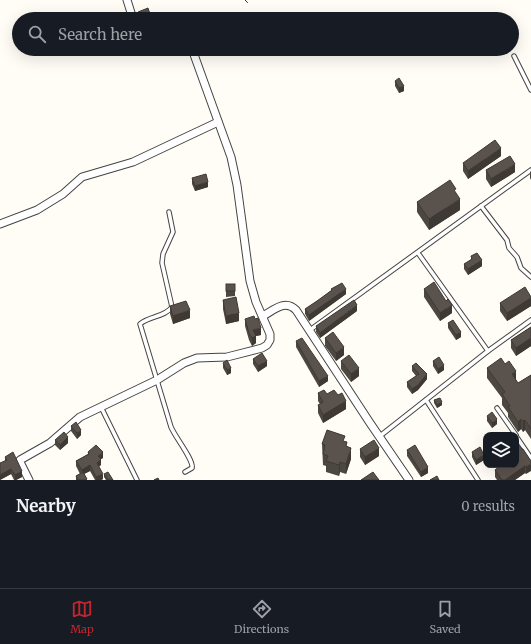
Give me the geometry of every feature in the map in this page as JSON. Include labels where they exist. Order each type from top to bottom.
[{"type":"street","points":[[128,0],[131,12]]},
{"type":"street","points":[[29,480],[20,462],[22,458],[50,443],[80,416],[157,380],[191,360],[197,358],[236,356],[262,348],[267,345],[270,340],[270,334],[256,302],[250,281],[237,185],[231,157],[194,56]]},
{"type":"street","points":[[0,224],[37,210],[63,194],[82,177],[133,162],[218,122]]},
{"type":"street","points":[[263,316],[287,304],[296,310],[409,480]]},
{"type":"lane","points":[[514,56],[531,90]]},
{"type":"lane","points":[[309,331],[531,170]]},
{"type":"lane","points":[[482,206],[507,240],[509,248],[517,257],[521,268],[531,277]]},
{"type":"lane","points":[[169,212],[173,232],[163,254],[162,263],[172,307],[168,311],[144,320],[140,324],[171,427],[192,463],[192,468],[185,472]]},
{"type":"lane","points":[[418,253],[488,351]]},
{"type":"lane","points":[[379,436],[488,351],[531,320]]},
{"type":"lane","points":[[426,400],[478,480]]},
{"type":"lane","points":[[101,406],[137,480]]},
{"type":"lane","points":[[497,408],[514,432]]},
{"type":"lane","points":[[519,440],[531,458]]},
{"type":"path","points":[[245,0],[248,3]]},
{"type":"building","points":[[148,8],[149,12],[138,12]]},
{"type":"building","points":[[399,78],[404,86],[399,88],[395,81]]},
{"type":"building","points":[[495,140],[501,148],[468,171],[463,163]]},
{"type":"building","points":[[510,156],[515,164],[491,179],[486,170]]},
{"type":"building","points":[[206,174],[208,182],[195,186],[192,178]]},
{"type":"building","points":[[450,180],[460,199],[429,219],[417,202]]},
{"type":"building","points":[[477,253],[482,260],[468,269],[464,264],[472,259],[471,256]]},
{"type":"building","points":[[434,282],[446,301],[448,299],[452,305],[440,313],[424,289]]},
{"type":"building","points":[[342,283],[346,289],[309,315],[305,309],[332,290],[331,289]]},
{"type":"building","points":[[226,284],[235,284],[235,291],[226,291]]},
{"type":"building","points":[[525,287],[531,298],[507,313],[500,303]]},
{"type":"building","points":[[236,297],[239,313],[226,316],[223,300]]},
{"type":"building","points":[[354,300],[357,305],[320,333],[316,326]]},
{"type":"building","points":[[186,301],[190,310],[173,316],[170,306]]},
{"type":"building","points":[[254,316],[255,319],[258,318],[261,328],[253,330],[256,336],[252,338],[245,319]]},
{"type":"building","points":[[453,320],[461,332],[456,335],[448,323]]},
{"type":"building","points":[[531,327],[531,338],[516,348],[511,340]]},
{"type":"building","points":[[333,332],[344,347],[336,353],[325,338]]},
{"type":"building","points":[[302,338],[328,376],[319,381],[296,341]]},
{"type":"building","points":[[262,353],[267,361],[258,366],[253,359]]},
{"type":"building","points":[[349,355],[359,368],[351,374],[341,361]]},
{"type":"building","points":[[439,357],[444,365],[438,369],[433,361]]},
{"type":"building","points":[[501,358],[505,364],[509,361],[516,371],[512,374],[518,383],[531,375],[531,429],[525,420],[523,421],[521,419],[518,422],[508,407],[510,406],[502,394],[505,392],[487,368]]},
{"type":"building","points":[[227,360],[231,368],[227,370],[223,363]]},
{"type":"building","points":[[416,363],[427,374],[418,385],[412,389],[407,382],[419,374],[412,366]]},
{"type":"building","points":[[324,390],[327,394],[334,390],[338,395],[342,393],[346,401],[323,415],[318,405],[323,402],[318,393]]},
{"type":"building","points":[[440,398],[442,402],[437,405],[434,400]]},
{"type":"building","points":[[492,412],[497,419],[492,423],[487,416]]},
{"type":"building","points":[[76,422],[81,430],[77,433],[71,426]]},
{"type":"building","points":[[327,430],[345,436],[343,441],[347,442],[346,446],[351,448],[346,464],[340,462],[339,465],[326,461],[328,456],[323,454],[325,445],[322,444]]},
{"type":"building","points":[[64,432],[68,437],[60,445],[55,440]]},
{"type":"building","points":[[374,440],[379,448],[365,457],[360,449]]},
{"type":"building","points":[[96,445],[103,452],[98,456],[101,459],[97,463],[103,474],[96,477],[90,465],[82,470],[76,461],[89,454],[88,452]]},
{"type":"building","points":[[415,445],[428,467],[421,472],[407,450]]},
{"type":"building","points":[[519,446],[531,461],[531,464],[526,467],[525,466],[505,480],[502,480],[495,470],[497,468],[519,468]]},
{"type":"building","points":[[480,447],[483,456],[476,460],[472,452]]},
{"type":"building","points":[[13,452],[22,471],[15,475],[11,469],[0,475],[0,463],[7,460],[5,457]]},
{"type":"building","points":[[83,472],[87,479],[78,480],[76,476]]},
{"type":"building","points":[[108,472],[113,480],[108,480],[104,474]]},
{"type":"building","points":[[373,472],[379,480],[361,480]]},
{"type":"building","points":[[437,476],[439,480],[430,480]]}]
